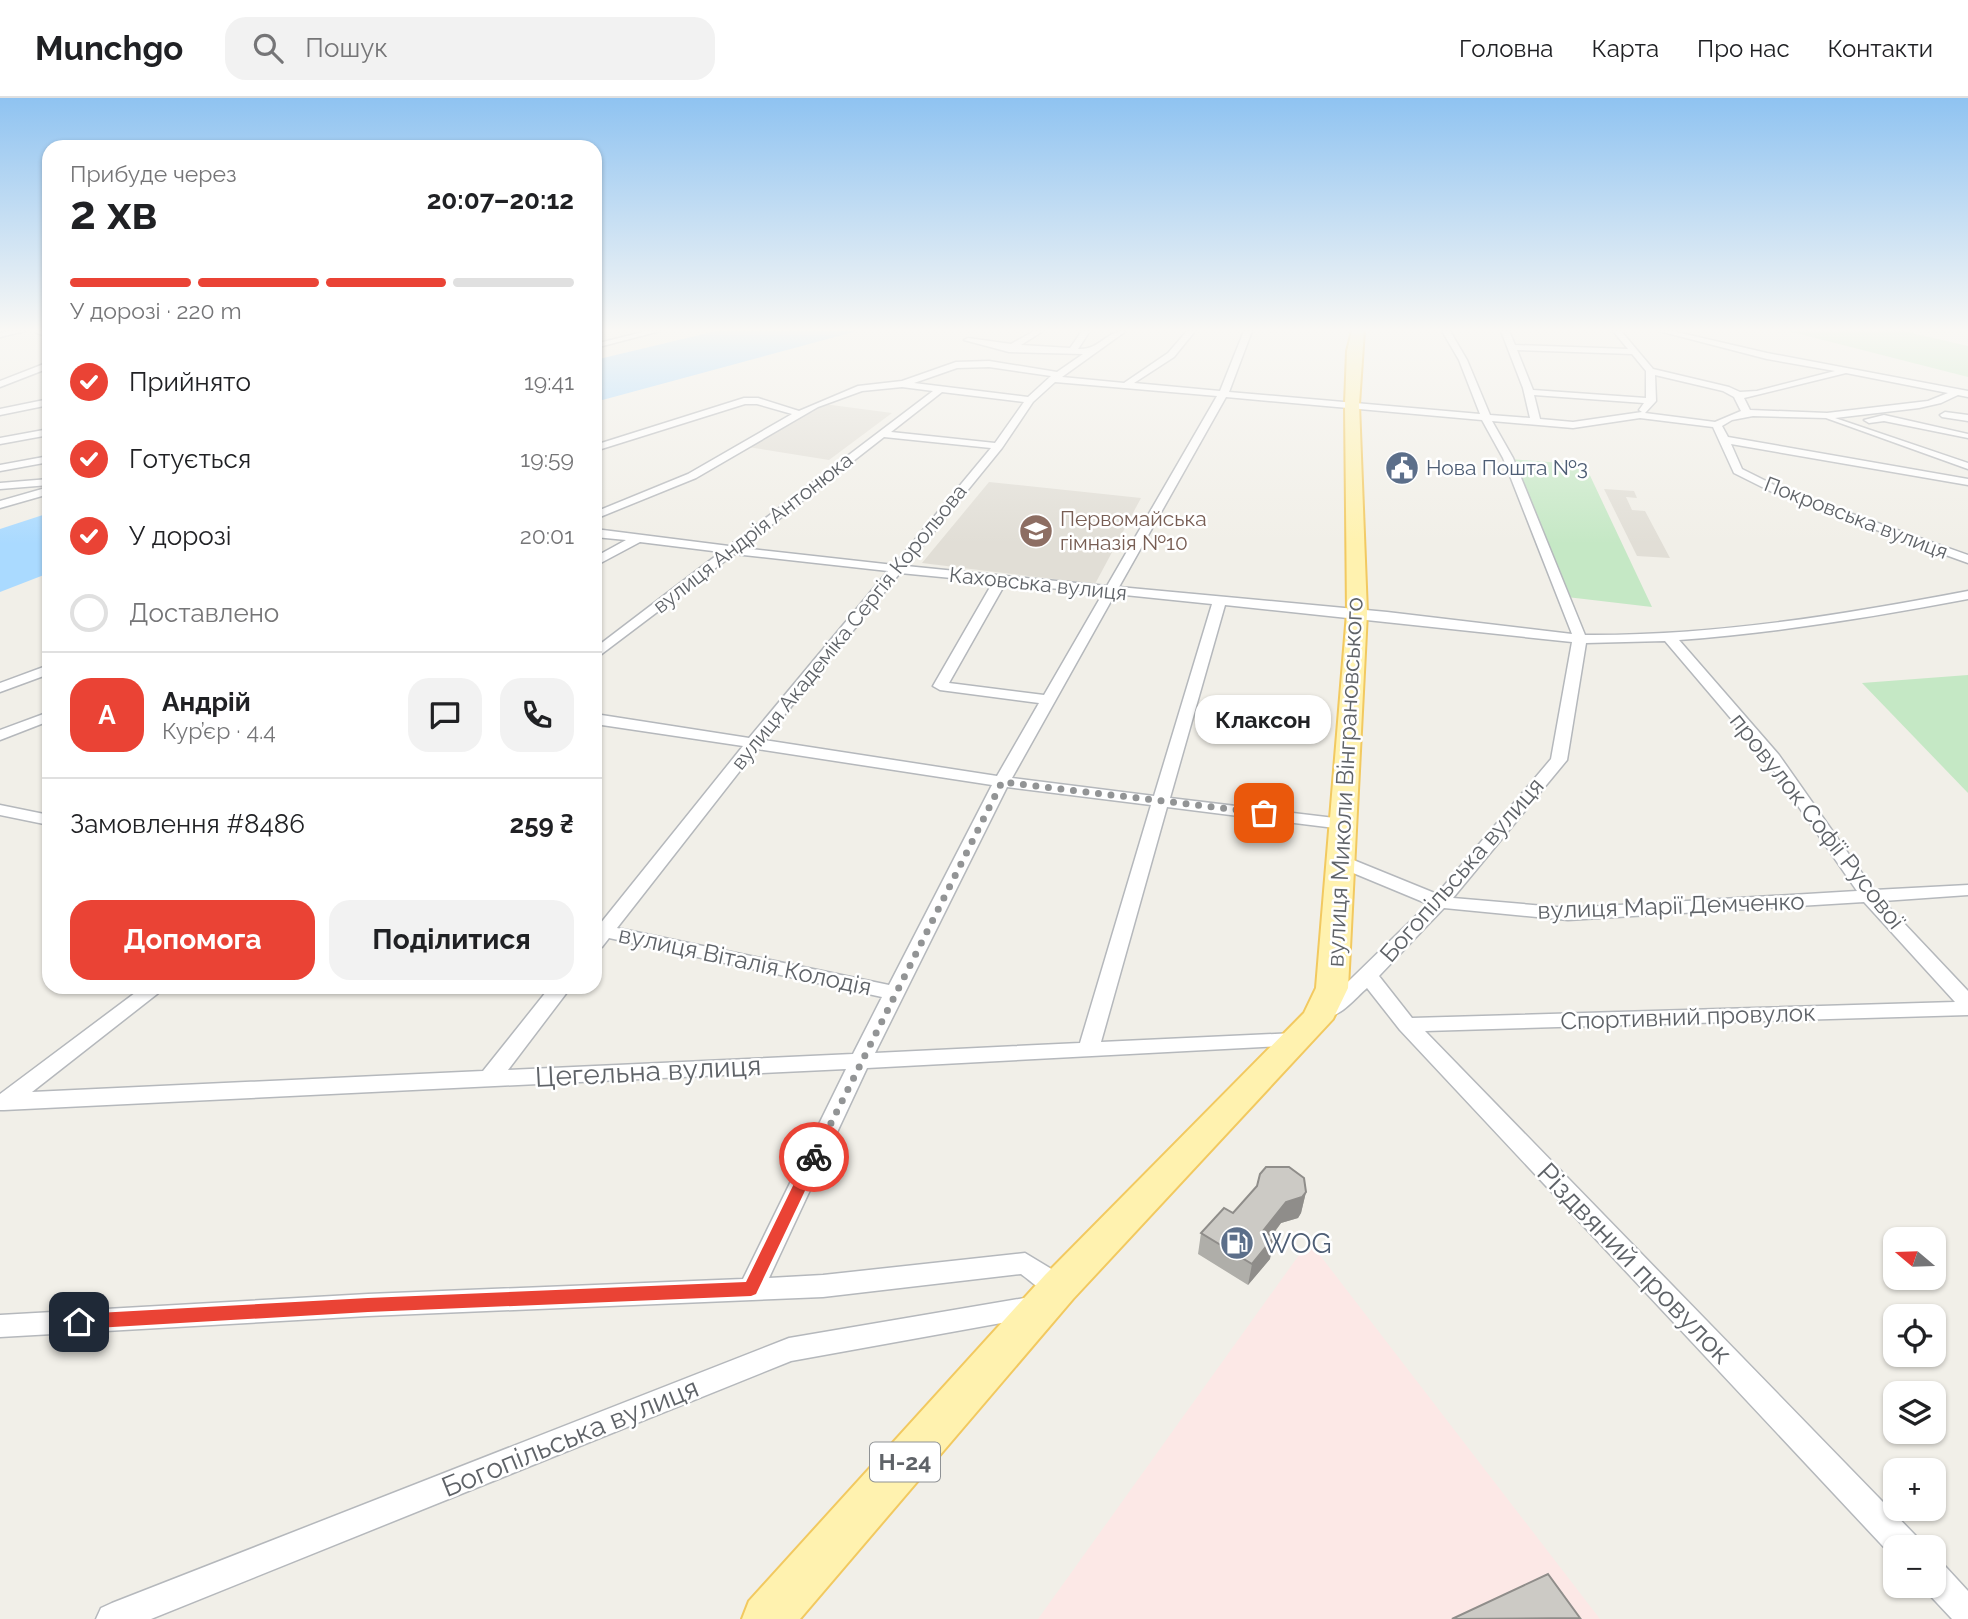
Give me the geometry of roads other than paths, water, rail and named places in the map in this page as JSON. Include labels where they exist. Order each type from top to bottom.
[{"type":"main road","name":"вулиця Миколи Вінграновського","points":[[1306,1029],[1332,988],[1357,613],[1352,404]]},
{"type":"main road","name":"Богопільська вулиця","points":[[767,1619],[1050,1296],[1306,1029]]},
{"type":"street","points":[[602,446],[741,402]]},
{"type":"street","points":[[761,402],[800,414]]},
{"type":"street","points":[[602,513],[692,476],[800,414],[828,402]]},
{"type":"street","name":"вулиця Андрія Антонюка","points":[[602,650],[923,402]]},
{"type":"street","name":"вулиця Академіка Сергія Корольова","points":[[602,929],[998,446],[1029,402]]},
{"type":"street","points":[[751,1289],[860,1061],[1002,782],[1218,402]]},
{"type":"street","points":[[1330,402],[1573,425],[1640,415],[1717,425],[1729,416],[1747,412],[1819,416],[1937,402]]},
{"type":"street","points":[[1479,402],[1508,458],[1580,638]]},
{"type":"street","points":[[1531,402],[1536,422]]},
{"type":"street","points":[[1640,415],[1650,402]]},
{"type":"street","points":[[1742,402],[1747,412]]},
{"type":"street","points":[[1867,402],[1876,409]]},
{"type":"street","points":[[0,412],[42,403]]},
{"type":"street","points":[[1944,415],[1968,418]]},
{"type":"street","points":[[1819,416],[1968,467]]},
{"type":"street","points":[[1845,423],[1884,418],[1965,436]]},
{"type":"street","name":"Покровська вулиця","points":[[1717,425],[1738,471],[1778,491],[1968,559]]},
{"type":"street","points":[[0,442],[42,433]]},
{"type":"street","points":[[880,434],[998,446]]},
{"type":"street","points":[[1725,440],[1968,482]]},
{"type":"street","points":[[0,468],[42,459]]},
{"type":"street","points":[[0,486],[42,483]]},
{"type":"street","points":[[0,505],[42,493]]},
{"type":"street","name":"Каховська вулиця","points":[[602,534],[898,569],[1219,602],[1357,613],[1580,638],[1669,637],[1796,625],[1968,595]]},
{"type":"street","points":[[602,558],[637,539]]},
{"type":"street","points":[[1001,579],[940,686],[1048,700]]},
{"type":"street","points":[[1088,1051],[1159,799],[1219,602]]},
{"type":"street","name":"провулок Софії Русової","points":[[1669,637],[1773,758],[1869,896],[1968,1003]]},
{"type":"street","name":"Богопільська вулиця","points":[[1306,1029],[1368,976],[1440,902],[1559,760],[1580,638]]},
{"type":"street","points":[[0,688],[42,672]]},
{"type":"street","points":[[0,735],[42,719]]},
{"type":"street","points":[[602,720],[1002,782],[1159,799],[1343,824]]},
{"type":"street","points":[[0,810],[42,819]]},
{"type":"street","name":"вулиця Марії Демченко","points":[[1340,861],[1440,902],[1568,914],[1968,890]]},
{"type":"street","name":"вулиця Віталія Колодія","points":[[602,935],[894,993]]},
{"type":"street","name":"Різдвяний провулок","points":[[1368,976],[1407,1025],[1894,1535]]},
{"type":"street","points":[[2,1102],[147,994]]},
{"type":"street","points":[[489,1079],[556,994]]},
{"type":"street","name":"Спортивний провулок","points":[[1407,1025],[1968,1008]]},
{"type":"street","name":"Цегельна вулиця","points":[[2,1102],[1088,1051],[1306,1029]]},
{"type":"street","points":[[0,1326],[368,1305],[824,1286],[1025,1263],[1050,1296]]},
{"type":"street","name":"Богопільська вулиця","points":[[112,1619],[789,1350],[1050,1296]]},
{"type":"street","points":[[1946,1590],[1968,1613]]},
{"type":"water","points":[[42,515],[42,576],[0,592],[0,529]]},
{"type":"place","name":"Нова Пошта №3","points":[[1402,468]]},
{"type":"place","name":"Первомайська гімназія №10","points":[[1036,531]]},
{"type":"place","name":"Клаксон","points":[[1264,813]]},
{"type":"place","name":"WOG","points":[[1237,1243]]}]
